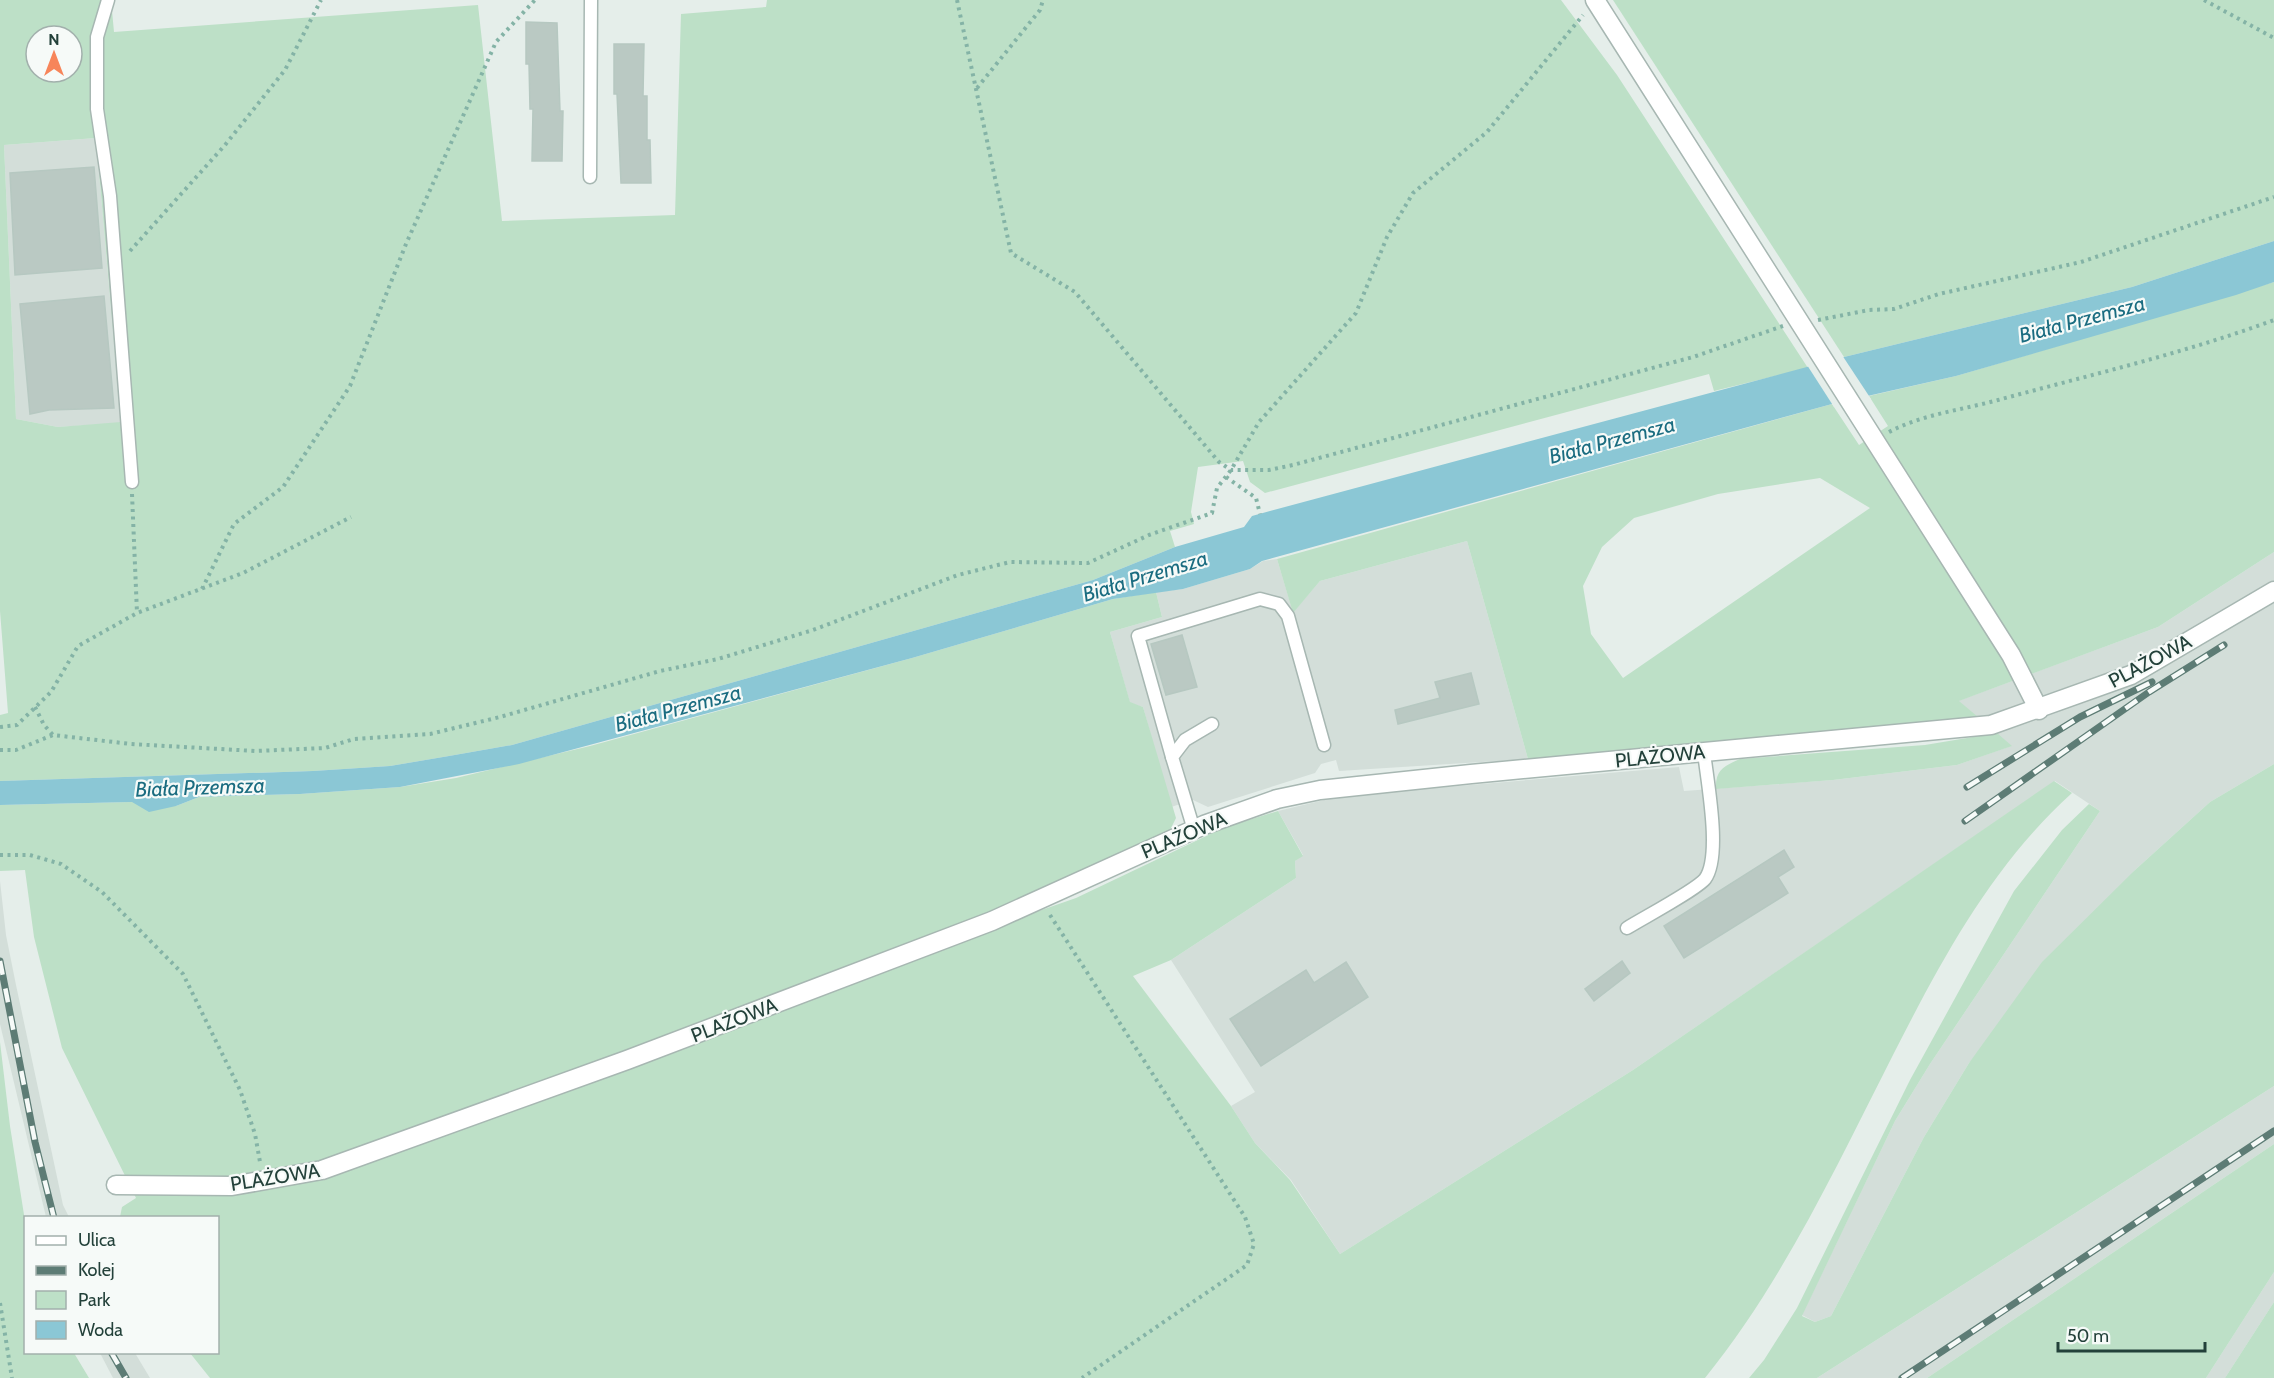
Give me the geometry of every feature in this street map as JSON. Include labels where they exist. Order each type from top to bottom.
[{"type":"street","points":[[1592,5],[1875,438],[2011,655],[2039,710]]},
{"type":"street","name":"PLAŻOWA","points":[[116,1185],[232,1186],[322,1170],[431,1132],[959,934],[1194,830],[1277,799],[1320,790],[1991,725],[2039,710],[2131,675],[2274,591]]},
{"type":"lane","points":[[108,0],[98,37],[97,109],[110,196],[132,482]]},
{"type":"lane","points":[[590,177],[591,0]]},
{"type":"lane","points":[[1194,830],[1138,636],[1260,599],[1279,604],[1288,616],[1324,746]]},
{"type":"lane","points":[[1172,757],[1185,740],[1212,724]]},
{"type":"lane","points":[[1627,928],[1704,880],[1711,867],[1711,831],[1704,752]]},
{"type":"path","points":[[116,266],[225,145],[285,70],[321,0]]},
{"type":"path","points":[[202,588],[234,524],[283,487],[350,386],[406,244],[496,42],[535,0]]},
{"type":"path","points":[[957,0],[1011,253],[1075,292],[1220,462],[1231,470],[1269,470],[1293,465],[1693,357],[1786,325],[1806,333],[1813,321],[1869,310],[1894,309],[1940,294],[2081,262],[2274,197]]},
{"type":"path","points":[[976,89],[1041,10],[1043,0]]},
{"type":"path","points":[[2205,0],[2274,38]]},
{"type":"path","points":[[0,750],[16,750],[52,735],[131,744],[255,751],[325,748],[354,739],[430,734],[729,655],[813,630],[958,574],[1010,562],[1088,563],[1149,535],[1212,513],[1217,488],[1231,470],[1259,422],[1356,313],[1387,237],[1413,192],[1487,132],[1592,5]]},
{"type":"path","points":[[1875,438],[1914,420],[1974,407],[2233,336],[2274,320]]},
{"type":"path","points":[[1226,477],[1256,498],[1260,514]]},
{"type":"path","points":[[132,482],[136,613]]},
{"type":"path","points":[[0,727],[17,725],[51,692],[78,646],[136,613],[243,573],[351,517]]},
{"type":"path","points":[[35,707],[52,735]]},
{"type":"path","points":[[0,855],[30,855],[61,864],[102,892],[183,974],[240,1090],[255,1134],[263,1181]]},
{"type":"path","points":[[1039,899],[1245,1217],[1254,1244],[1247,1265],[1227,1281],[1129,1344],[1082,1378]]},
{"type":"path","points":[[0,1304],[12,1378]]},
{"type":"shaded area","points":[[96,138],[121,423],[58,427],[16,419],[4,145]]},
{"type":"shaded area","points":[[1467,541],[1528,759],[1339,771],[1336,760],[1321,764],[1315,773],[1208,807],[1193,800],[1171,807],[1143,707],[1130,703],[1110,632],[1162,617],[1156,592],[1183,589],[1250,569],[1263,561],[1277,559],[1293,612],[1320,581]]},
{"type":"shaded area","points":[[2274,552],[2274,764],[2210,802],[2135,870],[1969,1063],[1924,1137],[1831,1316],[1815,1322],[1802,1315],[1895,1121],[1930,1064],[2100,811],[2055,781],[1633,1070],[1340,1254],[1291,1180],[1255,1143],[1231,1106],[1255,1092],[1171,960],[1296,878],[1295,861],[1303,855],[1278,811],[1341,796],[1679,767],[1684,791],[1833,780],[1957,765],[2011,746],[1958,701],[2158,627]]},
{"type":"shaded area","points":[[0,881],[6,935],[16,985],[63,1205],[68,1216],[46,1216],[0,1024]]},
{"type":"shaded area","points":[[2274,1086],[2274,1144],[1927,1378],[1817,1378]]},
{"type":"shaded area","points":[[2274,1272],[2274,1302],[2225,1378],[2206,1378]]},
{"type":"shaded area","points":[[101,1354],[136,1354],[150,1378],[113,1378]]},
{"type":"green space","points":[[0,0],[111,0],[114,32],[478,5],[502,221],[675,215],[681,14],[766,7],[767,0],[1561,0],[1617,75],[1808,368],[1714,391],[1709,374],[1265,493],[1250,482],[1243,461],[1198,467],[1191,512],[1194,524],[1170,531],[1175,547],[1093,580],[512,745],[390,766],[313,771],[0,781],[0,715],[8,713],[0,611]],"holes":[[[96,138],[121,422],[58,427],[16,419],[4,145]]]},
{"type":"green space","points":[[1613,0],[2274,0],[2274,241],[2132,287],[1844,357]]},
{"type":"green space","points":[[2274,282],[2274,552],[2158,627],[1959,701],[1978,717],[1528,759],[1467,541],[1320,581],[1293,613],[1277,559],[1832,404],[1859,445],[1888,426],[1869,396],[1956,376]],"holes":[[[1820,478],[1870,508],[1623,678],[1591,634],[1583,586],[1602,547],[1634,518],[1718,494]]]},
{"type":"green space","points":[[1156,592],[1162,617],[1110,632],[1130,702],[1143,707],[1176,818],[1169,832],[1023,897],[1033,913],[1076,898],[1223,828],[1278,811],[1303,856],[1295,861],[1296,878],[1171,960],[1133,976],[1231,1106],[1255,1143],[1290,1180],[1340,1254],[1633,1070],[2054,781],[2072,793],[2017,851],[1993,882],[1950,948],[1808,1221],[1760,1302],[1705,1378],[210,1378],[191,1354],[219,1354],[219,1216],[120,1216],[122,1207],[136,1198],[62,1048],[34,937],[25,870],[0,871],[0,805],[132,802],[176,806],[199,797],[300,794],[400,787],[456,778],[590,746],[912,658],[1113,599]]},
{"type":"green space","points":[[1997,733],[2012,746],[1957,765],[1833,780],[1716,789],[1719,773],[1729,764],[1740,759],[1925,745]]},
{"type":"green space","points":[[2274,764],[2274,1086],[1817,1378],[1749,1378],[1764,1360],[1797,1308],[1910,1080],[2014,891],[2062,830],[2089,804],[2100,811],[1930,1064],[1895,1121],[1802,1316],[1815,1322],[1831,1316],[1924,1137],[1969,1063],[2042,962],[2135,870],[2210,802]]},
{"type":"green space","points":[[0,1042],[24,1216],[24,1354],[75,1354],[89,1378],[0,1378]]},
{"type":"green space","points":[[2274,1144],[2274,1272],[2206,1378],[1927,1378]]},
{"type":"green space","points":[[2274,1302],[2274,1378],[2225,1378]]},
{"type":"water","name":"Biała Przemsza","points":[[2274,241],[2274,282],[2236,295],[1956,376],[1832,404],[1262,561],[1250,569],[1183,589],[1113,599],[912,658],[519,764],[400,787],[300,794],[199,797],[176,806],[149,812],[132,802],[0,805],[0,781],[313,771],[390,766],[512,745],[1093,580],[1175,547],[1244,527],[1252,516],[1844,357],[2132,287]]},
{"type":"pier","points":[[1842,355],[1871,399],[1834,407],[1807,365]]},
{"type":"building","points":[[526,22],[557,23],[560,111],[563,111],[562,161],[532,161],[533,109],[530,109],[529,64],[526,64]]},
{"type":"building","points":[[614,44],[644,44],[643,96],[647,96],[647,140],[650,140],[651,183],[621,183],[617,94],[614,94]]},
{"type":"building","points":[[94,167],[102,268],[15,275],[10,173]]},
{"type":"building","points":[[104,296],[114,408],[49,410],[30,414],[20,304]]},
{"type":"building","points":[[1182,635],[1197,687],[1166,695],[1151,644]]},
{"type":"building","points":[[1471,673],[1479,704],[1398,724],[1395,710],[1440,698],[1435,682]]},
{"type":"building","points":[[1784,850],[1794,867],[1778,877],[1788,893],[1684,958],[1664,926]]},
{"type":"building","points":[[1622,961],[1630,973],[1594,1001],[1585,989]]},
{"type":"building","points":[[1346,962],[1368,997],[1261,1066],[1230,1019],[1306,970],[1314,983]]},
{"type":"railway","points":[[1965,821],[2149,692],[2224,645]]},
{"type":"railway","points":[[1967,787],[2080,717],[2152,682]]},
{"type":"railway","points":[[0,961],[35,1142],[54,1216]]},
{"type":"railway","points":[[1902,1378],[2274,1131]]},
{"type":"railway","points":[[112,1354],[126,1378]]}]
